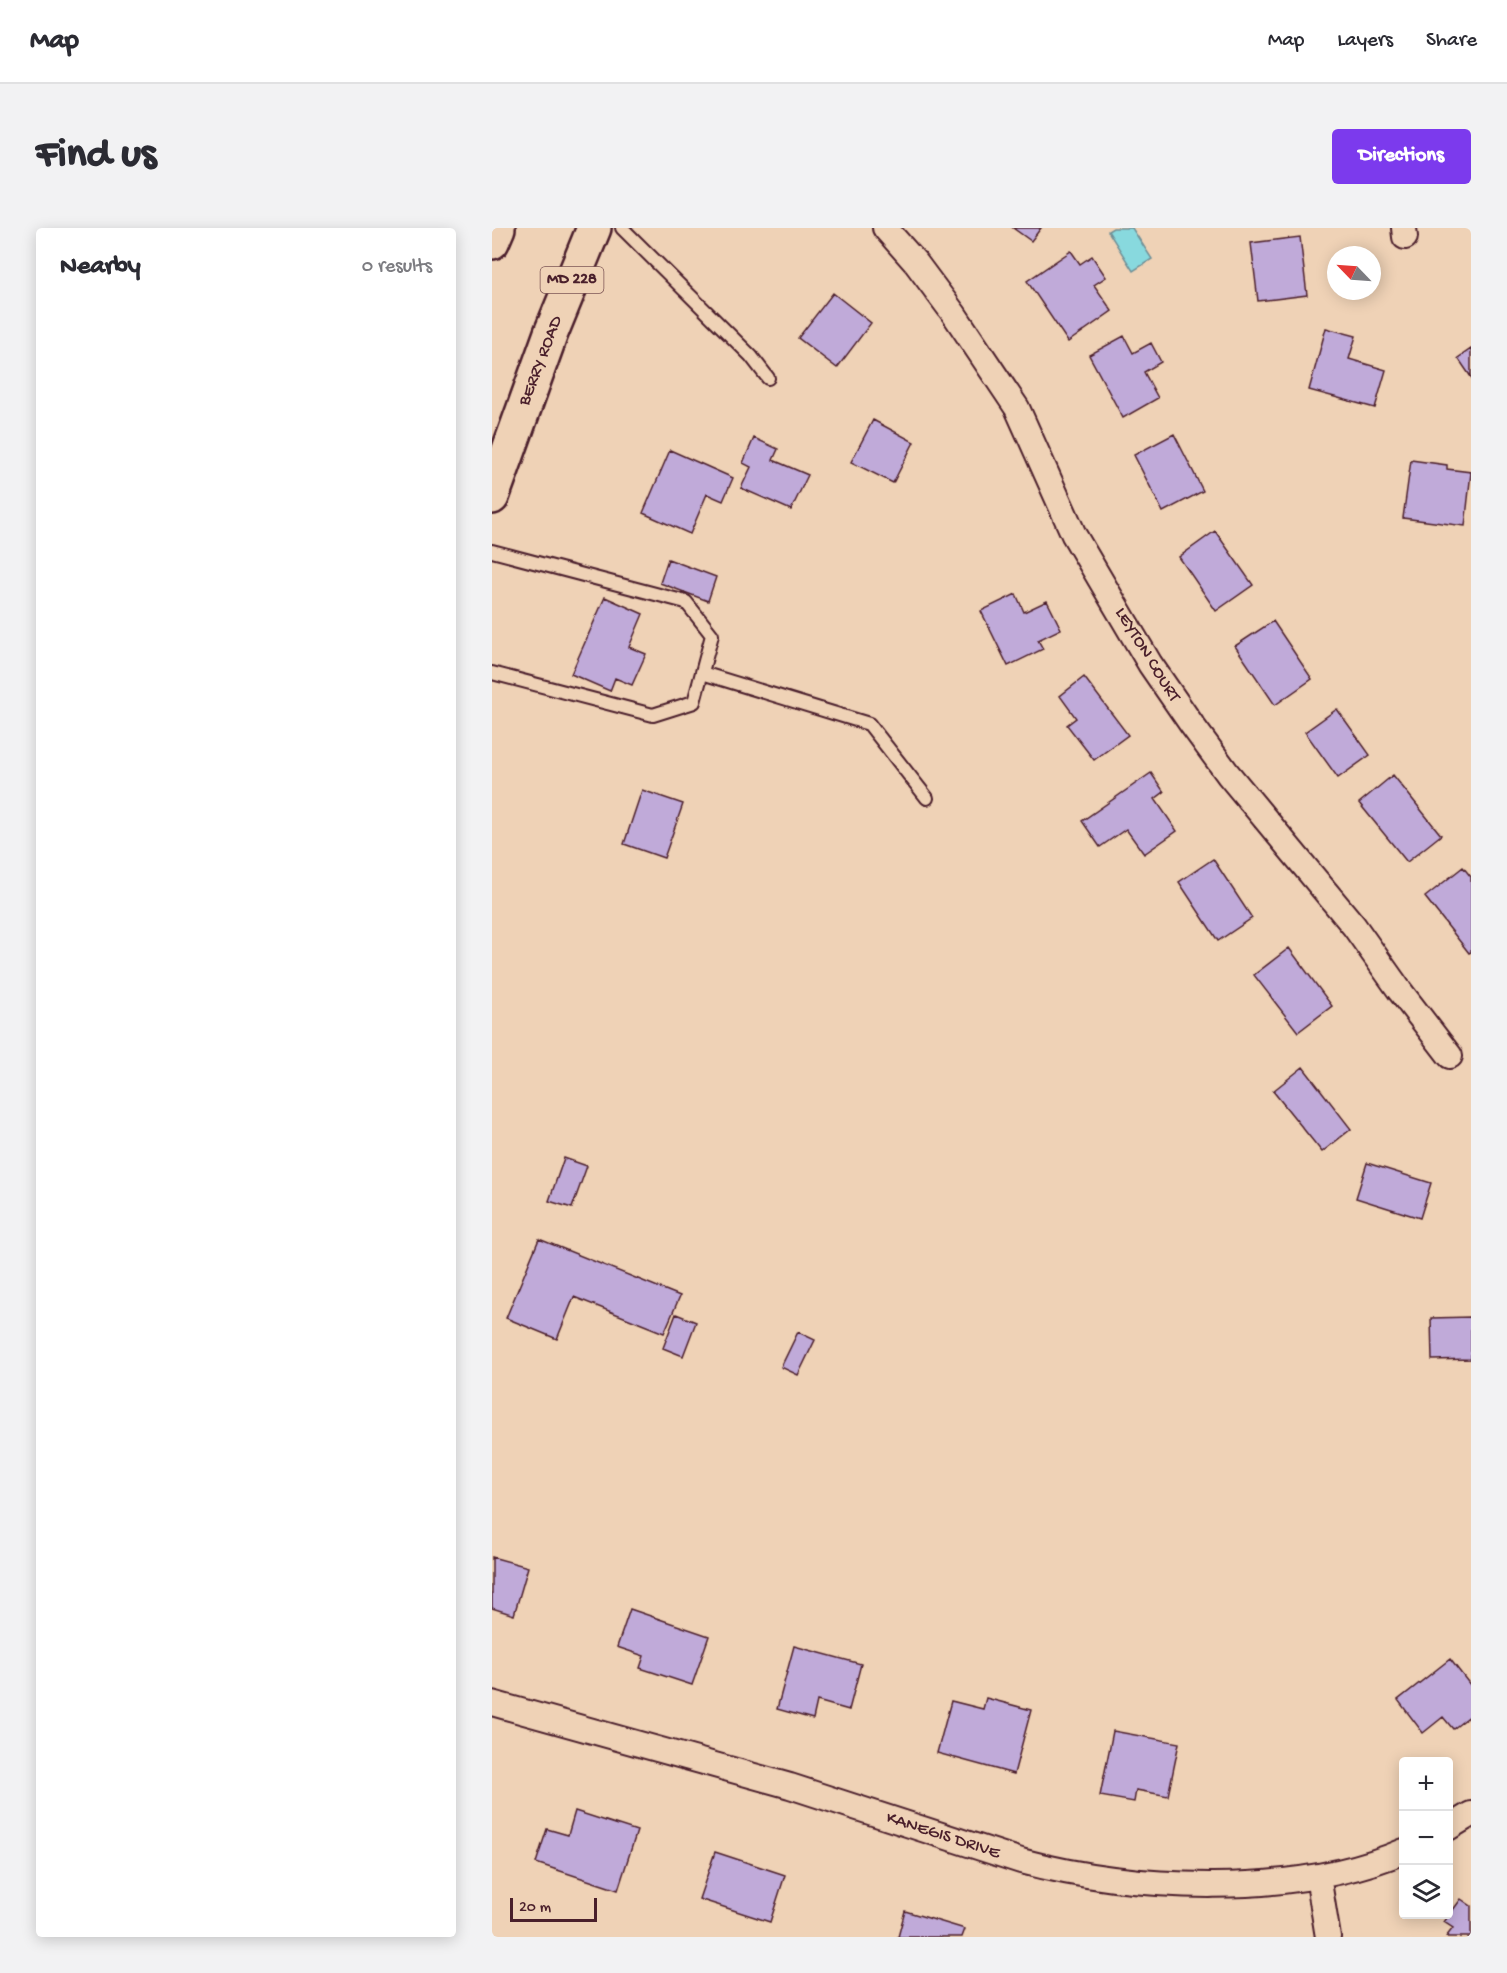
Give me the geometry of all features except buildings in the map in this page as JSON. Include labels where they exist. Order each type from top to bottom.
[{"type":"highway","points":[[492,242],[498,228]]},
{"type":"highway","name":"BERRY ROAD","points":[[492,497],[547,344],[594,228]]},
{"type":"street","name":"LEYTON COURT","points":[[885,228],[916,263],[954,314],[1017,408],[1074,535],[1150,664],[1228,774],[1354,926],[1450,1056]]},
{"type":"street","name":"KANEGIS DRIVE","points":[[492,1703],[790,1786],[1021,1861],[1058,1870],[1147,1882],[1202,1885],[1318,1876],[1399,1853]]},
{"type":"street","points":[[1453,1825],[1471,1814]]},
{"type":"street","points":[[1318,1876],[1328,1937]]},
{"type":"lane","points":[[622,228],[751,356],[768,378]]},
{"type":"lane","points":[[492,551],[686,602],[712,635],[694,702],[653,715],[492,673]]},
{"type":"lane","points":[[702,673],[869,724],[927,798]]},
{"type":"water","points":[[1113,228],[1132,228],[1152,259],[1133,271],[1108,231]]}]
